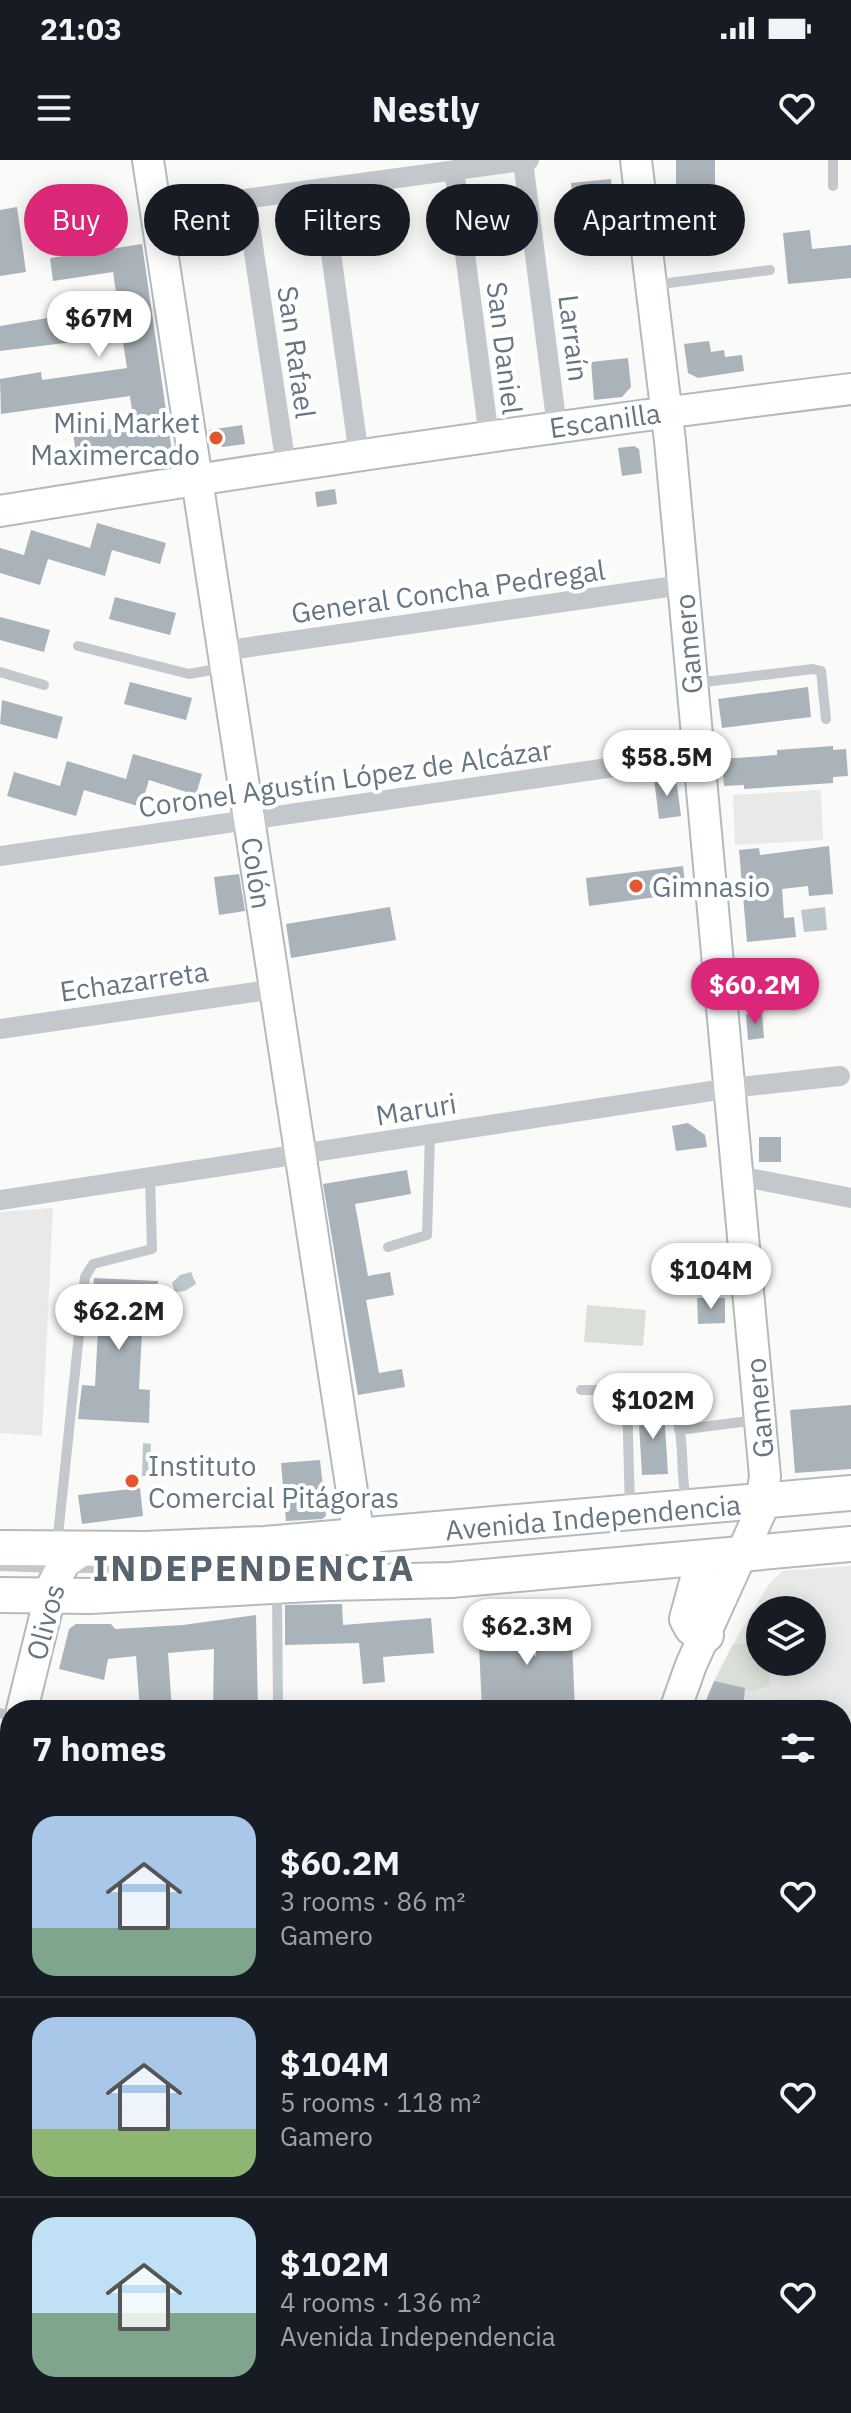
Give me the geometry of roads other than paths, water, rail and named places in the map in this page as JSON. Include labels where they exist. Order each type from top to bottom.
[{"type":"main road","name":"Avenida Independencia","points":[[0,1595],[64,1571],[182,1549],[362,1558],[494,1577],[696,1558],[752,1531],[851,1493]]},
{"type":"main road","name":"Avenida Independencia","points":[[0,1548],[64,1571],[90,1596],[277,1585],[362,1558],[635,1520],[692,1516],[752,1531],[851,1544]]},
{"type":"main road","points":[[692,1516],[713,1526],[752,1531]]},
{"type":"main road","points":[[696,1558],[699,1575],[687,1619],[692,1628],[706,1635]]},
{"type":"street","name":"Colón","points":[[148,160],[152,184]]},
{"type":"street","points":[[351,184],[529,160]]},
{"type":"street","name":"Gamero","points":[[636,160],[666,411],[761,1420],[765,1476],[752,1531]]},
{"type":"street","name":"Larraín","points":[[523,161],[557,427]]},
{"type":"street","name":"San Daniel","points":[[454,170],[489,437]]},
{"type":"street","name":"Colón","points":[[163,256],[362,1558]]},
{"type":"street","name":"San Rafael","points":[[255,256],[286,466]]},
{"type":"street","points":[[331,256],[359,456]]},
{"type":"street","points":[[628,417],[639,410],[650,396],[661,367]]},
{"type":"street","name":"Escanilla","points":[[0,511],[196,479],[666,411],[851,389]]},
{"type":"street","name":"General Concha Pedregal","points":[[224,659],[682,585]]},
{"type":"street","name":"Coronel Agustín López de Alcázar","points":[[0,856],[697,755]]},
{"type":"street","name":"Echazarreta","points":[[0,1029],[275,989]]},
{"type":"street","name":"Maruri","points":[[0,1200],[731,1088],[840,1076]]},
{"type":"street","points":[[739,1176],[851,1198]]},
{"type":"street","points":[[679,1700],[691,1665],[752,1531]]},
{"type":"street","name":"Olivos","points":[[25,1700],[64,1571]]},
{"type":"lane","points":[[833,160],[833,186]]},
{"type":"lane","points":[[650,285],[770,270]]},
{"type":"lane","points":[[78,646],[189,674],[224,659]]},
{"type":"lane","points":[[691,683],[813,669],[821,671],[826,719]]},
{"type":"lane","points":[[0,672],[44,685]]},
{"type":"lane","points":[[388,1247],[427,1235],[430,1135]]},
{"type":"lane","points":[[64,1571],[85,1277],[93,1264],[152,1249],[150,1178]]},
{"type":"lane","points":[[581,1390],[604,1390],[627,1399],[666,1399],[674,1406],[679,1430],[683,1491],[692,1516]]},
{"type":"lane","points":[[627,1399],[625,1406],[635,1520]]},
{"type":"lane","points":[[679,1430],[761,1420]]},
{"type":"lane","points":[[752,1531],[851,1504]]},
{"type":"lane","points":[[558,1531],[587,1528]]},
{"type":"lane","points":[[0,1566],[64,1571]]},
{"type":"lane","points":[[0,1583],[64,1571]]},
{"type":"lane","points":[[103,1584],[211,1577]]},
{"type":"lane","points":[[277,1585],[278,1700]]},
{"type":"place","name":"Mini Market Maximercado","points":[[216,438]]},
{"type":"place","name":"Gimnasio","points":[[636,886]]},
{"type":"place","name":"Instituto Comercial Pitágoras","points":[[132,1481]]},
{"type":"district","name":"INDEPENDENCIA","points":[[254,1567]]}]
